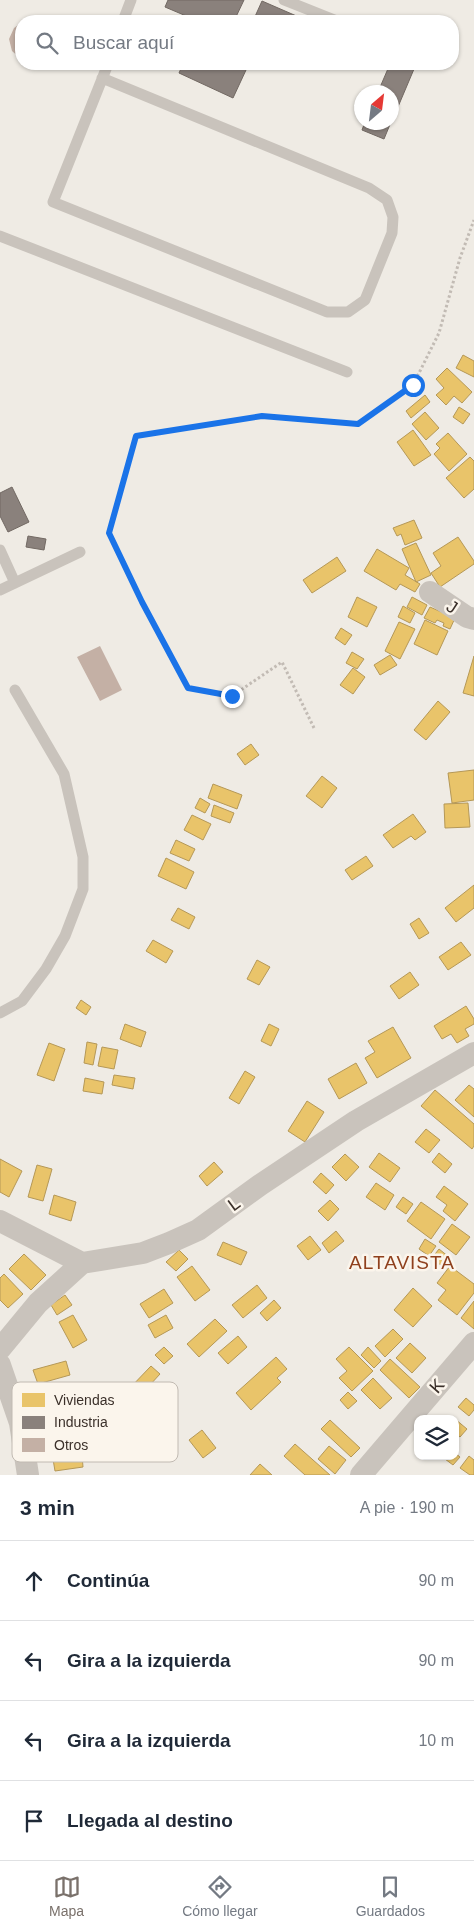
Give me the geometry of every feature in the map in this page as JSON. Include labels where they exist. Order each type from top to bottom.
[{"type":"street","name":"J","points":[[430,592],[472,614]]},
{"type":"street","name":"L","points":[[82,1263],[143,1253],[198,1230],[356,1122],[474,1053]]},
{"type":"street","points":[[0,1221],[82,1263],[38,1303],[0,1349]]},
{"type":"street","name":"K","points":[[361,1475],[474,1343]]},
{"type":"street","points":[[0,1365],[12,1400]]},
{"type":"street","points":[[26,1462],[28,1475]]},
{"type":"lane","points":[[125,15],[131,0]]},
{"type":"lane","points":[[284,0],[322,15]]},
{"type":"lane","points":[[102,78],[369,188],[387,200],[392,216],[392,233],[365,300],[348,312],[327,312],[53,202],[102,78],[105,70]]},
{"type":"lane","points":[[0,236],[347,372]]},
{"type":"lane","points":[[0,550],[15,582]]},
{"type":"lane","points":[[0,590],[80,552]]},
{"type":"lane","points":[[0,1013],[22,1001],[46,969],[65,936],[84,889],[84,857],[64,774],[15,690]]},
{"type":"path","points":[[314,728],[282,662],[232,696],[188,688],[142,602],[109,533],[136,436],[262,416],[358,424],[413,385],[439,333],[460,258],[474,220]]},
{"type":"building: Viviendas","points":[[463,355],[474,361],[474,377],[456,368]]},
{"type":"building: Viviendas","points":[[447,368],[472,392],[462,403],[454,396],[446,405],[436,395],[444,388],[436,379]]},
{"type":"building: Viviendas","points":[[425,395],[430,402],[411,418],[406,411]]},
{"type":"building: Viviendas","points":[[459,407],[470,414],[463,424],[453,417]]},
{"type":"building: Viviendas","points":[[425,412],[439,428],[426,440],[412,424]]},
{"type":"building: Viviendas","points":[[413,430],[431,455],[414,466],[397,442]]},
{"type":"building: Viviendas","points":[[448,433],[467,454],[449,471],[434,454],[440,448],[436,444]]},
{"type":"building: Viviendas","points":[[470,457],[474,461],[474,489],[464,498],[446,478]]},
{"type":"building: Viviendas","points":[[414,520],[422,538],[405,545],[401,534],[397,536],[393,528]]},
{"type":"building: Viviendas","points":[[458,537],[474,561],[474,564],[440,587],[431,573],[441,566],[433,553]]},
{"type":"building: Viviendas","points":[[416,543],[431,575],[416,582],[402,549]]},
{"type":"building: Viviendas","points":[[377,549],[409,568],[405,575],[420,584],[415,592],[400,584],[396,590],[364,571]]},
{"type":"building: Viviendas","points":[[337,557],[346,571],[312,593],[303,580]]},
{"type":"building: Viviendas","points":[[357,597],[377,607],[367,627],[348,617]]},
{"type":"building: Viviendas","points":[[412,597],[427,605],[422,615],[407,607]]},
{"type":"building: Viviendas","points":[[403,606],[415,613],[410,623],[398,617]]},
{"type":"building: Viviendas","points":[[430,607],[455,618],[450,629],[443,626],[444,623],[437,620],[435,623],[424,618]]},
{"type":"building: Viviendas","points":[[425,620],[448,631],[437,655],[414,644]]},
{"type":"building: Viviendas","points":[[399,622],[415,629],[400,659],[385,651]]},
{"type":"building: Viviendas","points":[[341,628],[352,635],[345,645],[335,638]]},
{"type":"building: Viviendas","points":[[352,652],[364,659],[357,669],[346,663]]},
{"type":"building: Viviendas","points":[[390,655],[397,665],[380,675],[374,665]]},
{"type":"building: Viviendas","points":[[474,656],[474,696],[463,693]]},
{"type":"building: Viviendas","points":[[353,668],[365,677],[353,694],[340,685]]},
{"type":"building: Viviendas","points":[[438,701],[450,712],[426,740],[414,730]]},
{"type":"building: Viviendas","points":[[251,744],[259,755],[245,765],[237,754]]},
{"type":"building: Viviendas","points":[[474,770],[474,800],[452,803],[448,773]]},
{"type":"building: Viviendas","points":[[322,776],[337,788],[322,808],[306,796]]},
{"type":"building: Viviendas","points":[[213,784],[242,795],[237,809],[208,798]]},
{"type":"building: Viviendas","points":[[200,798],[210,804],[205,813],[195,808]]},
{"type":"building: Viviendas","points":[[468,803],[470,827],[445,828],[444,804]]},
{"type":"building: Viviendas","points":[[214,805],[234,813],[230,823],[211,816]]},
{"type":"building: Viviendas","points":[[413,814],[426,832],[415,840],[411,836],[393,848],[383,835]]},
{"type":"building: Viviendas","points":[[192,815],[211,824],[203,840],[184,830]]},
{"type":"building: Viviendas","points":[[176,840],[195,849],[189,861],[170,853]]},
{"type":"building: Viviendas","points":[[366,856],[373,866],[352,880],[345,870]]},
{"type":"building: Viviendas","points":[[166,858],[194,872],[186,889],[158,876]]},
{"type":"building: Viviendas","points":[[474,885],[474,908],[456,922],[445,908]]},
{"type":"building: Viviendas","points":[[178,908],[195,917],[189,929],[171,920]]},
{"type":"building: Viviendas","points":[[419,918],[429,933],[419,939],[410,924]]},
{"type":"building: Viviendas","points":[[153,940],[173,951],[166,963],[146,951]]},
{"type":"building: Viviendas","points":[[461,942],[471,955],[448,970],[439,957]]},
{"type":"building: Viviendas","points":[[257,960],[270,967],[259,985],[247,979]]},
{"type":"building: Viviendas","points":[[410,972],[419,985],[399,999],[390,986]]},
{"type":"building: Viviendas","points":[[81,1000],[91,1007],[86,1015],[76,1008]]},
{"type":"building: Viviendas","points":[[466,1006],[474,1019],[474,1024],[465,1029],[469,1036],[457,1043],[451,1034],[442,1039],[434,1026]]},
{"type":"building: Viviendas","points":[[125,1024],[146,1032],[141,1047],[120,1039]]},
{"type":"building: Viviendas","points":[[269,1024],[279,1029],[271,1046],[261,1041]]},
{"type":"building: Viviendas","points":[[393,1027],[411,1058],[377,1078],[365,1058],[375,1052],[368,1041]]},
{"type":"building: Viviendas","points":[[87,1042],[97,1044],[93,1065],[84,1063]]},
{"type":"building: Viviendas","points":[[49,1043],[65,1049],[54,1081],[37,1075]]},
{"type":"building: Viviendas","points":[[102,1047],[118,1050],[114,1069],[98,1066]]},
{"type":"building: Viviendas","points":[[356,1063],[367,1083],[339,1099],[328,1079]]},
{"type":"building: Viviendas","points":[[245,1071],[255,1077],[239,1104],[229,1098]]},
{"type":"building: Viviendas","points":[[114,1075],[135,1078],[133,1089],[112,1085]]},
{"type":"building: Viviendas","points":[[85,1078],[104,1082],[102,1094],[83,1091]]},
{"type":"building: Viviendas","points":[[469,1085],[474,1089],[474,1117],[455,1100]]},
{"type":"building: Viviendas","points":[[435,1090],[474,1124],[474,1146],[472,1149],[421,1106]]},
{"type":"building: Viviendas","points":[[307,1101],[324,1112],[305,1142],[288,1131]]},
{"type":"building: Viviendas","points":[[426,1129],[440,1140],[429,1153],[415,1142]]},
{"type":"building: Viviendas","points":[[379,1153],[400,1168],[390,1182],[369,1167]]},
{"type":"building: Viviendas","points":[[439,1153],[452,1164],[445,1173],[432,1162]]},
{"type":"building: Viviendas","points":[[345,1154],[359,1167],[346,1181],[332,1167]]},
{"type":"building: Viviendas","points":[[0,1159],[22,1171],[9,1197],[0,1192]]},
{"type":"building: Viviendas","points":[[214,1162],[223,1172],[207,1186],[199,1176]]},
{"type":"building: Viviendas","points":[[37,1165],[52,1169],[43,1201],[28,1197]]},
{"type":"building: Viviendas","points":[[321,1173],[334,1185],[326,1194],[313,1182]]},
{"type":"building: Viviendas","points":[[376,1183],[394,1195],[385,1210],[366,1197]]},
{"type":"building: Viviendas","points":[[444,1186],[468,1204],[455,1221],[443,1211],[447,1205],[436,1197]]},
{"type":"building: Viviendas","points":[[54,1195],[76,1202],[71,1221],[49,1214]]},
{"type":"building: Viviendas","points":[[403,1197],[413,1204],[406,1214],[396,1207]]},
{"type":"building: Viviendas","points":[[330,1200],[339,1209],[328,1221],[318,1211]]},
{"type":"building: Viviendas","points":[[421,1202],[445,1219],[431,1239],[407,1221]]},
{"type":"building: Viviendas","points":[[452,1224],[470,1237],[456,1255],[439,1242]]},
{"type":"building: Viviendas","points":[[336,1231],[344,1241],[329,1253],[322,1243]]},
{"type":"building: Viviendas","points":[[310,1236],[321,1250],[308,1260],[297,1246]]},
{"type":"building: Viviendas","points":[[425,1239],[436,1246],[429,1256],[419,1249]]},
{"type":"building: Viviendas","points":[[223,1242],[247,1252],[241,1265],[217,1255]]},
{"type":"building: Viviendas","points":[[439,1249],[449,1257],[442,1266],[432,1258]]},
{"type":"building: Viviendas","points":[[179,1250],[188,1259],[176,1271],[166,1262]]},
{"type":"building: Viviendas","points":[[24,1254],[46,1275],[31,1290],[9,1269]]},
{"type":"building: Viviendas","points":[[192,1266],[210,1290],[195,1301],[177,1277]]},
{"type":"building: Viviendas","points":[[450,1266],[474,1284],[474,1293],[457,1315],[438,1300],[446,1290],[437,1283]]},
{"type":"building: Viviendas","points":[[4,1274],[23,1294],[8,1308],[0,1300],[0,1278]]},
{"type":"building: Viviendas","points":[[257,1285],[267,1298],[243,1318],[232,1305]]},
{"type":"building: Viviendas","points":[[413,1288],[432,1306],[413,1327],[394,1310]]},
{"type":"building: Viviendas","points":[[164,1289],[173,1303],[149,1318],[140,1304]]},
{"type":"building: Viviendas","points":[[65,1295],[72,1305],[57,1315],[51,1305]]},
{"type":"building: Viviendas","points":[[274,1300],[281,1308],[267,1321],[260,1313]]},
{"type":"building: Viviendas","points":[[474,1301],[474,1329],[461,1318]]},
{"type":"building: Viviendas","points":[[73,1315],[87,1340],[73,1348],[59,1322]]},
{"type":"building: Viviendas","points":[[166,1315],[173,1328],[155,1338],[148,1325]]},
{"type":"building: Viviendas","points":[[215,1319],[227,1331],[199,1357],[187,1344]]},
{"type":"building: Viviendas","points":[[393,1329],[403,1339],[385,1357],[375,1346]]},
{"type":"building: Viviendas","points":[[238,1336],[247,1347],[228,1364],[218,1353]]},
{"type":"building: Viviendas","points":[[410,1343],[426,1358],[412,1373],[396,1358]]},
{"type":"building: Viviendas","points":[[164,1347],[173,1356],[164,1364],[155,1355]]},
{"type":"building: Viviendas","points":[[349,1347],[373,1371],[352,1391],[339,1378],[347,1371],[336,1359]]},
{"type":"building: Viviendas","points":[[368,1347],[381,1361],[374,1368],[361,1355]]},
{"type":"building: Viviendas","points":[[276,1357],[287,1369],[277,1378],[281,1382],[251,1410],[236,1393]]},
{"type":"building: Viviendas","points":[[390,1359],[420,1387],[409,1398],[380,1370]]},
{"type":"building: Viviendas","points":[[66,1361],[70,1375],[45,1382],[37,1382],[33,1370]]},
{"type":"building: Viviendas","points":[[151,1366],[160,1374],[153,1382],[136,1382]]},
{"type":"building: Viviendas","points":[[373,1378],[392,1398],[380,1409],[361,1390]]},
{"type":"building: Viviendas","points":[[348,1392],[357,1401],[348,1409],[340,1400]]},
{"type":"building: Viviendas","points":[[466,1398],[474,1405],[474,1410],[469,1416],[458,1407]]},
{"type":"building: Viviendas","points":[[330,1420],[360,1448],[351,1457],[321,1429]]},
{"type":"building: Viviendas","points":[[459,1422],[467,1429],[459,1436]]},
{"type":"building: Viviendas","points":[[202,1430],[216,1448],[203,1458],[189,1440]]},
{"type":"building: Viviendas","points":[[295,1444],[330,1475],[305,1475],[284,1456]]},
{"type":"building: Viviendas","points":[[329,1446],[346,1460],[335,1474],[318,1459]]},
{"type":"building: Viviendas","points":[[469,1456],[474,1460],[474,1475],[470,1475],[460,1468]]},
{"type":"building: Viviendas","points":[[446,1460],[457,1460],[453,1465]]},
{"type":"building: Viviendas","points":[[54,1462],[83,1462],[83,1467],[55,1471]]},
{"type":"building: Viviendas","points":[[260,1464],[272,1475],[250,1475]]},
{"type":"building: Industria","points":[[168,0],[244,0],[237,15],[184,15],[165,7]]},
{"type":"building: Industria","points":[[262,1],[294,15],[256,15]]},
{"type":"building: Industria","points":[[180,70],[246,70],[233,98],[179,73]]},
{"type":"building: Industria","points":[[387,70],[414,70],[399,104],[399,85],[381,85]]},
{"type":"building: Industria","points":[[362,130],[388,130],[384,139]]},
{"type":"building: Industria","points":[[12,487],[29,522],[8,532],[0,516],[0,493]]},
{"type":"building: Industria","points":[[28,536],[46,539],[44,550],[26,547]]},
{"type":"building: Otros","points":[[14,28],[15,54],[12,51],[9,39]]},
{"type":"building: Otros","points":[[100,646],[122,690],[100,701],[77,657]]},
{"type":"district","name":"ALTAVISTA","points":[[402,1262]]},
{"type":"route","points":[[232,696],[188,688],[142,602],[109,533],[136,436],[262,416],[358,424],[413,385]]}]
